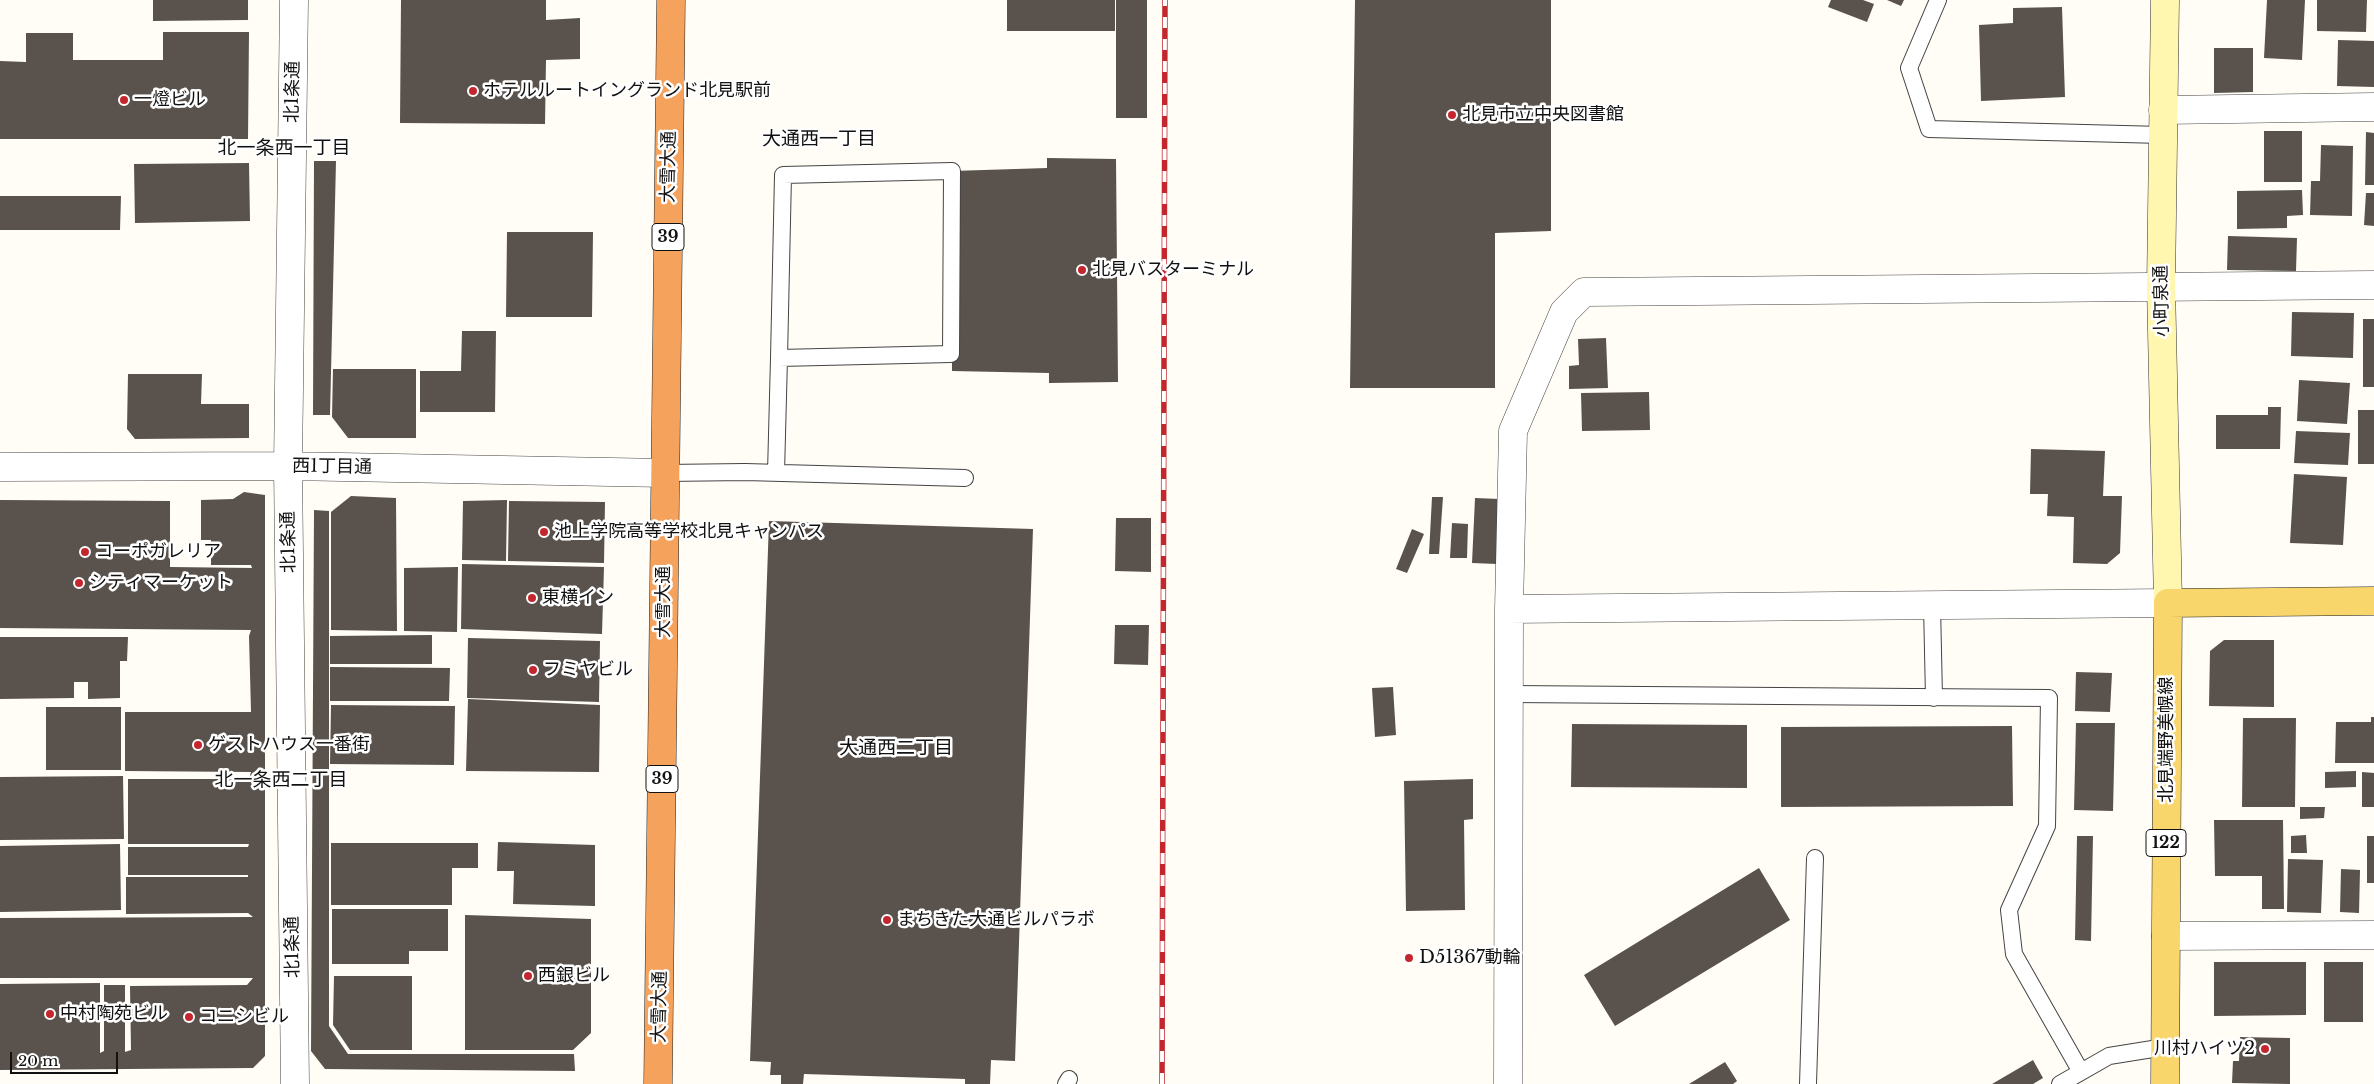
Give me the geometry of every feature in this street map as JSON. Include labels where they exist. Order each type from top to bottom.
[{"type":"highway","name":"大雪大通","points":[[658,1084],[670,0]]},
{"type":"main road","points":[[2168,603],[2374,601]]},
{"type":"main road","name":"北見端野美幌線","points":[[2165,1084],[2168,603]]},
{"type":"street","name":"北1条通","points":[[294,0],[288,466],[294,1084]]},
{"type":"street","name":"小町泉通","points":[[2165,0],[2161,286],[2168,603]]},
{"type":"street","points":[[2163,123],[2374,107]]},
{"type":"street","points":[[1508,1084],[1509,609],[1513,431],[1564,312],[1584,292],[2374,285]]},
{"type":"street","name":"西1丁目通","points":[[0,467],[288,466],[665,473]]},
{"type":"street","points":[[1509,609],[2168,603]]},
{"type":"street","points":[[2166,936],[2374,935]]},
{"type":"lane","points":[[1938,0],[1909,68],[1929,129],[2163,123]]},
{"type":"lane","points":[[776,472],[778,358],[783,175],[952,171],[952,354],[778,358]]},
{"type":"lane","points":[[665,473],[776,472],[965,478]]},
{"type":"lane","points":[[1932,605],[1934,698]]},
{"type":"lane","points":[[1509,694],[2049,698],[2048,826],[2009,910],[2014,954],[2081,1072]]},
{"type":"lane","points":[[1808,1084],[1815,858]]},
{"type":"lane","points":[[2060,1084],[2109,1056],[2165,1047]]},
{"type":"building","points":[[153,0],[248,0],[248,20],[153,21]]},
{"type":"building","name":"ホテルルートイングランド北見駅前","points":[[401,0],[546,0],[546,20],[580,18],[580,59],[546,60],[545,124],[400,123]]},
{"type":"building","points":[[1007,0],[1115,0],[1115,31],[1007,31]]},
{"type":"building","points":[[1116,0],[1147,0],[1147,118],[1116,118]]},
{"type":"building","name":"北見市立中央図書館","points":[[1355,0],[1551,0],[1551,231],[1495,233],[1495,388],[1350,388]]},
{"type":"building","points":[[1831,0],[1863,0],[1874,4],[1867,22],[1828,7]]},
{"type":"building","points":[[1887,0],[1904,0],[1901,6]]},
{"type":"building","points":[[2267,0],[2305,0],[2302,60],[2264,58]]},
{"type":"building","points":[[2317,0],[2367,0],[2366,32],[2317,31]]},
{"type":"building","points":[[2062,7],[2065,97],[1981,101],[1979,25],[2013,23],[2013,8]]},
{"type":"building","name":"一燈ビル","points":[[163,32],[249,32],[248,139],[0,139],[0,61],[26,62],[26,33],[73,33],[73,60],[163,60]]},
{"type":"building","points":[[2338,40],[2374,41],[2374,87],[2337,86]]},
{"type":"building","points":[[2214,48],[2253,48],[2253,92],[2214,93]]},
{"type":"building","points":[[2264,131],[2302,131],[2302,182],[2264,182]]},
{"type":"building","points":[[2366,132],[2374,133],[2374,185],[2365,185]]},
{"type":"building","points":[[2321,145],[2353,146],[2352,216],[2310,215],[2311,181],[2320,181]]},
{"type":"building","points":[[1047,158],[1116,159],[1118,382],[1049,383],[1049,373],[952,371],[952,171],[1047,168]]},
{"type":"building","points":[[314,161],[336,161],[330,415],[313,415]]},
{"type":"building","points":[[249,163],[250,221],[135,223],[134,164]]},
{"type":"building","points":[[2302,190],[2303,215],[2287,216],[2287,228],[2237,229],[2237,191]]},
{"type":"building","points":[[2366,193],[2374,193],[2374,226],[2364,225]]},
{"type":"building","points":[[0,196],[121,196],[120,230],[0,230]]},
{"type":"building","points":[[507,232],[593,232],[592,317],[506,317]]},
{"type":"building","points":[[2228,236],[2297,238],[2296,271],[2227,270]]},
{"type":"building","points":[[2292,312],[2354,313],[2353,358],[2291,356]]},
{"type":"building","points":[[2363,319],[2374,319],[2374,387],[2363,387]]},
{"type":"building","points":[[462,331],[496,331],[495,412],[420,412],[420,371],[461,371]]},
{"type":"building","points":[[1606,338],[1608,388],[1569,389],[1569,366],[1579,365],[1578,339]]},
{"type":"building","points":[[333,369],[416,369],[416,438],[348,438],[332,417]]},
{"type":"building","points":[[128,374],[202,374],[201,404],[249,404],[249,438],[135,439],[127,429]]},
{"type":"building","points":[[2299,380],[2350,383],[2347,424],[2297,421]]},
{"type":"building","points":[[1649,392],[1650,430],[1582,431],[1581,393]]},
{"type":"building","points":[[2268,407],[2281,407],[2280,449],[2216,449],[2216,415],[2268,415]]},
{"type":"building","points":[[2358,410],[2374,410],[2374,464],[2358,464]]},
{"type":"building","points":[[2296,431],[2350,433],[2348,465],[2294,463]]},
{"type":"building","points":[[2031,449],[2105,451],[2103,496],[2122,496],[2120,553],[2107,564],[2073,563],[2074,517],[2047,516],[2048,494],[2030,494]]},
{"type":"building","points":[[2294,474],[2347,477],[2343,545],[2290,543]]},
{"type":"building","points":[[244,492],[265,495],[265,1056],[253,1068],[0,1070],[0,984],[100,983],[100,1053],[104,1051],[104,985],[125,985],[125,1052],[131,1050],[130,986],[247,985],[253,978],[0,978],[0,918],[253,917],[248,913],[126,914],[126,877],[248,877],[248,875],[128,875],[128,847],[248,847],[249,844],[128,844],[128,779],[249,779],[251,772],[125,771],[125,712],[251,712],[249,636],[251,630],[0,628],[0,500],[170,501],[170,567],[252,568],[251,565],[211,565],[211,540],[201,540],[201,500],[233,499]]},
{"type":"building","points":[[351,496],[396,498],[397,631],[331,630],[331,512]]},
{"type":"building","points":[[1432,497],[1443,497],[1439,554],[1429,554]]},
{"type":"building","points":[[1475,498],[1500,499],[1497,564],[1472,563]]},
{"type":"building","points":[[507,500],[506,561],[462,560],[463,501]]},
{"type":"building","points":[[509,501],[605,502],[604,563],[508,561]]},
{"type":"building","points":[[314,510],[329,511],[329,1026],[348,1054],[574,1054],[575,1071],[325,1069],[311,1051]]},
{"type":"building","points":[[1116,518],[1151,518],[1151,572],[1115,571]]},
{"type":"building","name":"まちきた大通ビルパラボ","points":[[769,521],[1033,529],[1015,1061],[991,1060],[990,1084],[965,1084],[965,1079],[804,1074],[803,1084],[781,1084],[781,1075],[770,1075],[771,1062],[750,1061]]},
{"type":"building","points":[[1452,523],[1468,524],[1467,558],[1450,558]]},
{"type":"building","points":[[1412,529],[1424,534],[1407,573],[1396,569]]},
{"type":"building","name":"東横イン","points":[[462,564],[604,567],[602,634],[461,629]]},
{"type":"building","points":[[458,567],[457,632],[404,631],[404,568]]},
{"type":"building","points":[[1115,625],[1149,625],[1148,665],[1114,664]]},
{"type":"building","points":[[432,635],[432,664],[330,664],[330,636]]},
{"type":"building","points":[[0,637],[128,637],[127,661],[120,661],[120,698],[88,699],[88,682],[74,682],[74,698],[0,699]]},
{"type":"building","name":"フミヤビル","points":[[468,638],[600,641],[599,702],[467,698]]},
{"type":"building","points":[[2224,640],[2274,640],[2274,707],[2209,706],[2210,651]]},
{"type":"building","points":[[330,667],[450,668],[449,701],[330,701]]},
{"type":"building","points":[[2076,672],[2112,673],[2110,712],[2075,711]]},
{"type":"building","points":[[1393,687],[1396,735],[1375,737],[1372,688]]},
{"type":"building","points":[[468,699],[600,705],[599,772],[466,771]]},
{"type":"building","points":[[331,705],[455,706],[454,765],[330,764]]},
{"type":"building","points":[[46,707],[121,707],[121,770],[46,770]]},
{"type":"building","points":[[2371,717],[2374,717],[2374,763],[2335,763],[2336,722],[2371,722]]},
{"type":"building","points":[[2243,718],[2296,718],[2295,807],[2242,807]]},
{"type":"building","points":[[2076,723],[2115,723],[2113,811],[2074,810]]},
{"type":"building","points":[[1572,724],[1747,725],[1747,788],[1571,787]]},
{"type":"building","points":[[2012,726],[2013,806],[1781,807],[1781,727]]},
{"type":"building","points":[[2356,771],[2356,787],[2325,788],[2325,772]]},
{"type":"building","points":[[2362,772],[2374,773],[2374,807],[2362,807]]},
{"type":"building","points":[[123,776],[124,839],[0,840],[0,777]]},
{"type":"building","points":[[1473,779],[1473,819],[1464,820],[1465,910],[1406,911],[1404,781]]},
{"type":"building","points":[[2300,807],[2325,807],[2324,818],[2300,819]]},
{"type":"building","points":[[2214,820],[2283,820],[2284,909],[2262,909],[2262,876],[2215,876]]},
{"type":"building","points":[[2306,835],[2307,853],[2291,853],[2291,836]]},
{"type":"building","points":[[2077,836],[2093,836],[2091,941],[2075,940]]},
{"type":"building","points":[[2367,836],[2374,836],[2374,883],[2367,883]]},
{"type":"building","points":[[498,842],[595,845],[595,906],[513,904],[514,871],[497,871]]},
{"type":"building","points":[[331,843],[478,843],[478,868],[452,868],[452,905],[331,905]]},
{"type":"building","points":[[120,844],[121,910],[0,912],[0,846]]},
{"type":"building","points":[[2288,859],[2323,860],[2321,913],[2287,912]]},
{"type":"building","points":[[1759,868],[1790,920],[1615,1026],[1584,975]]},
{"type":"building","points":[[2341,869],[2360,870],[2359,913],[2340,912]]},
{"type":"building","points":[[332,909],[448,909],[448,951],[409,951],[409,964],[332,964]]},
{"type":"building","name":"西銀ビル","points":[[465,915],[591,919],[591,1033],[573,1050],[465,1050]]},
{"type":"building","points":[[2214,962],[2306,962],[2306,1015],[2214,1016]]},
{"type":"building","points":[[2324,962],[2363,962],[2363,1022],[2324,1022]]},
{"type":"building","points":[[334,976],[412,976],[412,1050],[350,1050],[333,1025]]},
{"type":"building","name":"川村ハイツ2","points":[[2240,1037],[2290,1038],[2290,1084],[2232,1083],[2233,1061],[2239,1061]]},
{"type":"building","points":[[2033,1060],[2043,1078],[2033,1084],[1992,1084]]},
{"type":"building","points":[[1725,1062],[1737,1081],[1733,1084],[1689,1084]]},
{"type":"railway","points":[[1162,1084],[1165,0]]},
{"type":"place","name":"ホテルルートイングランド北見駅前","points":[[473,91]]},
{"type":"place","name":"一燈ビル","points":[[124,100]]},
{"type":"place","name":"北見市立中央図書館","points":[[1452,115]]},
{"type":"place","name":"北見バスターミナル","points":[[1082,270]]},
{"type":"place","name":"池上学院高等学校北見キャンパス","points":[[544,532]]},
{"type":"place","name":"コーポガレリア","points":[[85,552]]},
{"type":"place","name":"シティマーケット","points":[[79,583]]},
{"type":"place","name":"東横イン","points":[[532,598]]},
{"type":"place","name":"フミヤビル","points":[[533,670]]},
{"type":"place","name":"ゲストハウス一番街","points":[[198,745]]},
{"type":"place","name":"まちきた大通ビルパラボ","points":[[887,920]]},
{"type":"place","name":"D51367動輪","points":[[1409,958]]},
{"type":"place","name":"西銀ビル","points":[[528,976]]},
{"type":"place","name":"中村陶苑ビル","points":[[50,1014]]},
{"type":"place","name":"コニシビル","points":[[189,1017]]},
{"type":"place","name":"川村ハイツ2","points":[[2265,1049]]},
{"type":"district","name":"大通西一丁目","points":[[819,140]]},
{"type":"district","name":"北一条西一丁目","points":[[284,149]]},
{"type":"district","name":"大通西二丁目","points":[[896,749]]},
{"type":"district","name":"北一条西二丁目","points":[[281,781]]}]
